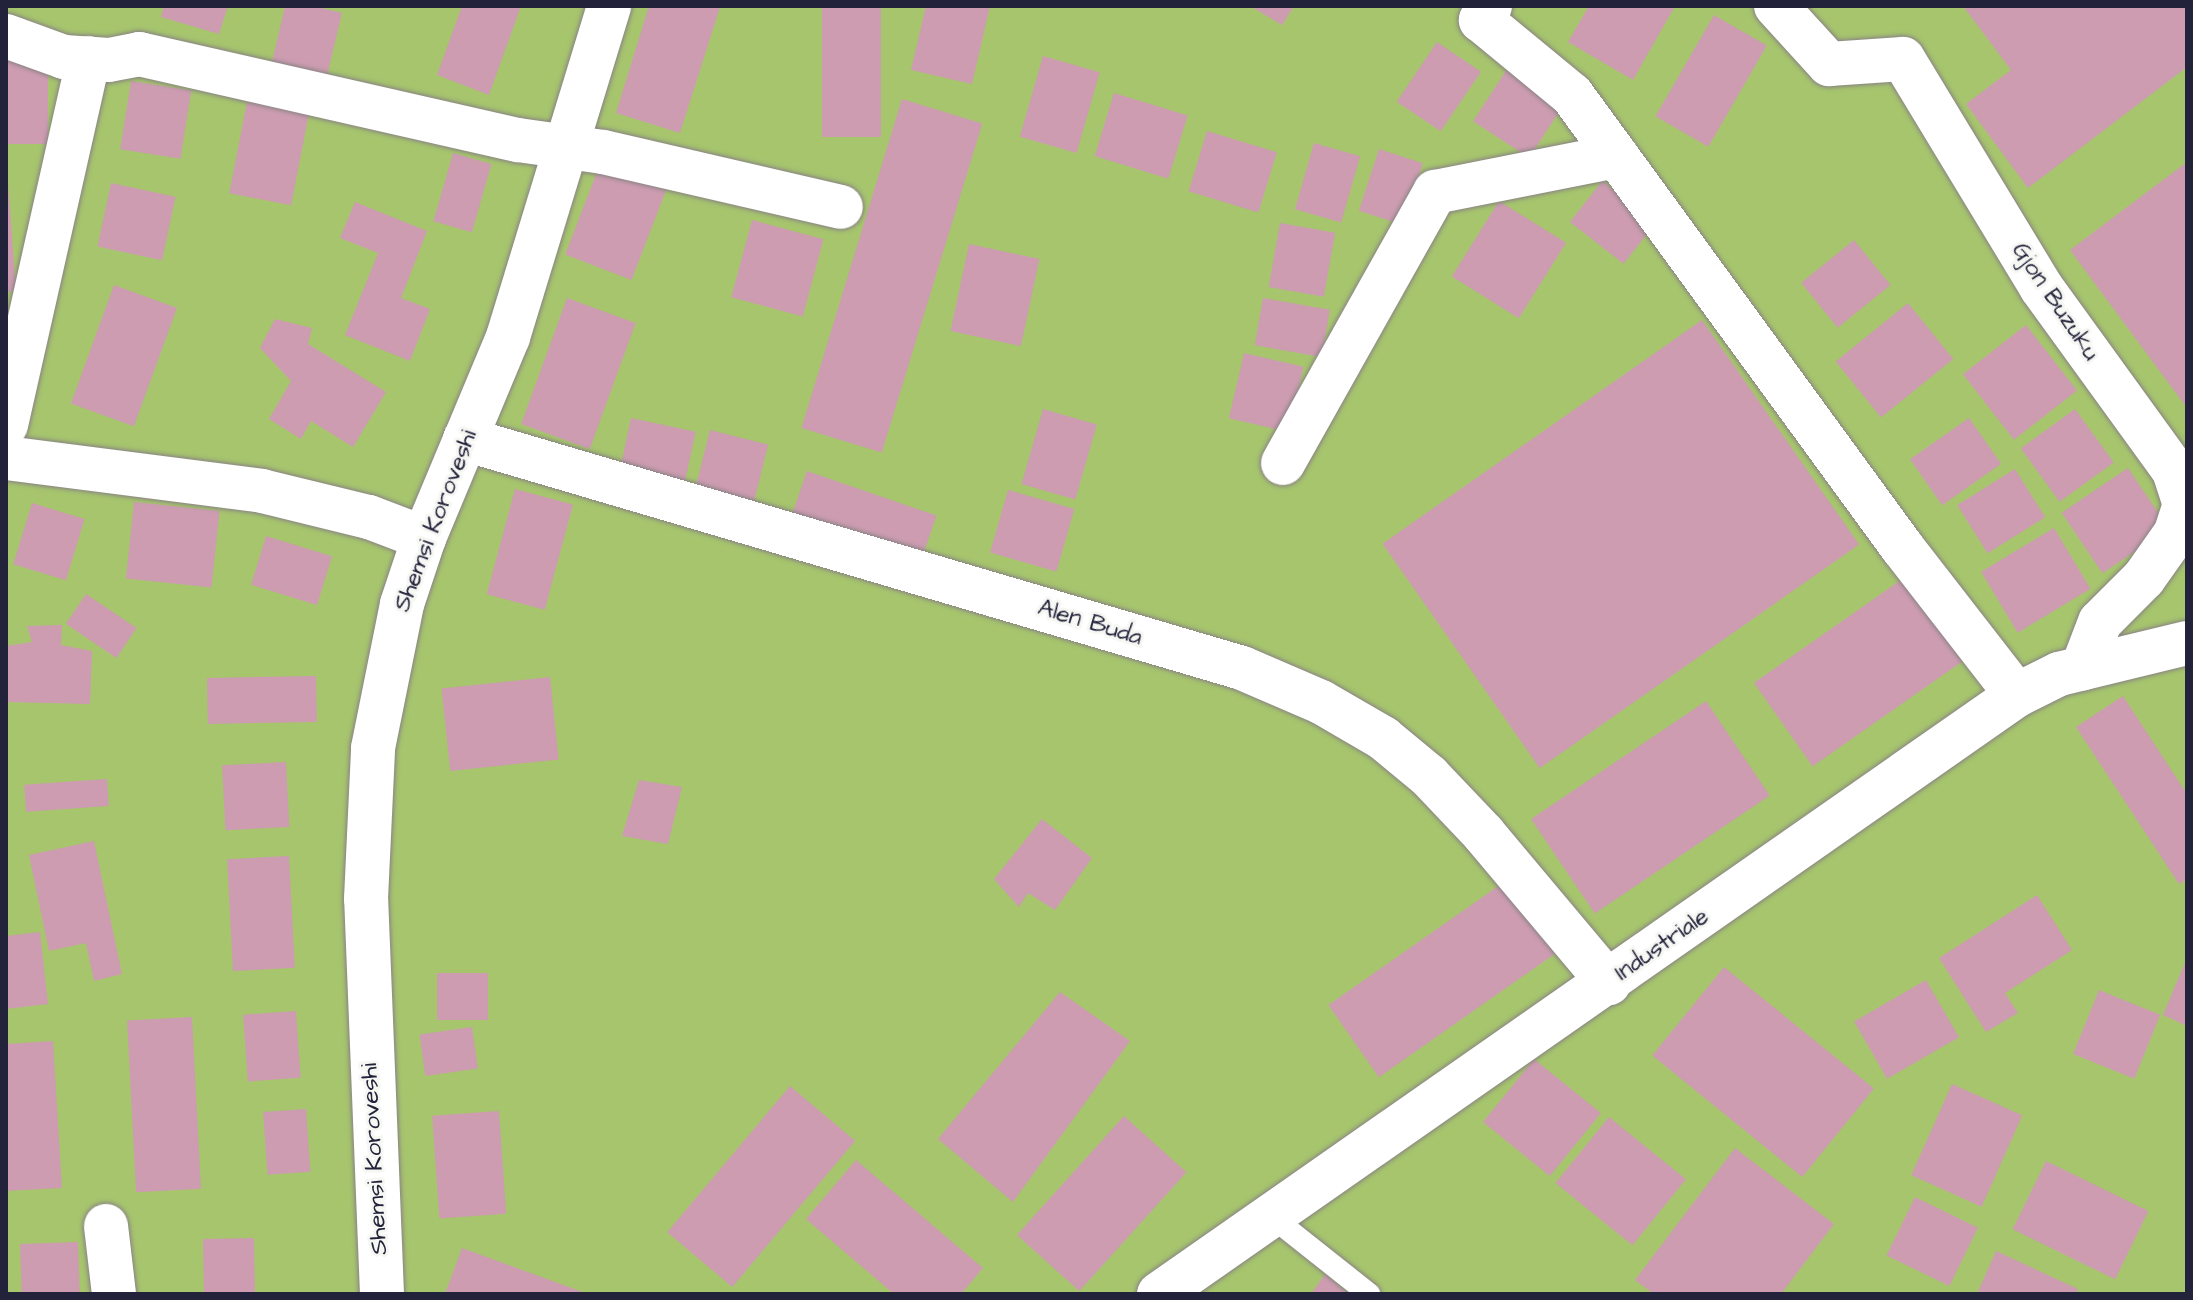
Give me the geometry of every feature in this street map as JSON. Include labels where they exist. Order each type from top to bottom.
[{"type":"street","name":"Shemsi Koroveshi","points":[[382,1294],[366,899],[371,778],[385,678],[402,604],[424,538],[508,337],[609,6]]},
{"type":"street","points":[[1490,6],[1481,20],[1572,95],[1893,534],[2017,695]]},
{"type":"street","name":"Gjon Buzuku","points":[[1776,6],[1829,64],[1903,59],[2041,287],[2174,471],[2185,504],[2175,534],[2144,578],[2100,622],[2082,669]]},
{"type":"street","points":[[6,36],[64,57],[109,60],[139,54],[518,140],[565,146],[841,207]]},
{"type":"street","points":[[6,425],[89,58]]},
{"type":"street","points":[[1283,463],[1435,192],[1616,156]]},
{"type":"street","name":"Alen Buda","points":[[465,439],[1242,668],[1321,702],[1383,738],[1429,776],[1483,833],[1609,983]]},
{"type":"street","points":[[6,458],[262,491],[369,517],[424,538]]},
{"type":"street","name":"Industriale","points":[[1159,1294],[1609,983],[2017,695],[2059,674],[2187,643]]},
{"type":"street","points":[[106,1226],[114,1294]]},
{"type":"lane","points":[[1272,1217],[1369,1294]]},
{"type":"green space","points":[[6,6],[2187,6],[2187,1294],[6,1294]]},
{"type":"building","points":[[164,6],[228,6],[219,34],[161,17]]},
{"type":"building","points":[[285,6],[313,6],[342,13],[326,80],[271,67]]},
{"type":"building","points":[[462,6],[521,6],[489,95],[437,75]]},
{"type":"building","points":[[649,6],[720,7],[680,133],[616,113]]},
{"type":"building","points":[[822,6],[881,6],[881,137],[822,137]]},
{"type":"building","points":[[926,6],[990,6],[972,84],[911,70]]},
{"type":"building","points":[[1250,6],[1294,6],[1282,25]]},
{"type":"building","points":[[1589,6],[1675,6],[1633,80],[1568,42]]},
{"type":"building","points":[[1963,6],[2187,6],[2187,67],[2028,188],[1966,104],[2011,70]]},
{"type":"building","points":[[1714,15],[1767,46],[1708,147],[1656,116]]},
{"type":"building","points":[[1437,42],[1481,72],[1441,131],[1397,102]]},
{"type":"building","points":[[1043,56],[1100,72],[1077,153],[1020,137]]},
{"type":"building","points":[[6,59],[48,59],[48,144],[6,144]]},
{"type":"building","points":[[1509,66],[1565,102],[1529,158],[1473,121]]},
{"type":"building","points":[[131,81],[191,91],[180,159],[120,149]]},
{"type":"building","points":[[1114,93],[1188,116],[1168,179],[1095,156]]},
{"type":"building","points":[[902,99],[982,124],[882,453],[801,428]]},
{"type":"building","points":[[247,102],[309,114],[291,205],[229,193]]},
{"type":"building","points":[[1207,131],[1277,152],[1258,213],[1189,191]]},
{"type":"building","points":[[1314,143],[1360,156],[1341,223],[1295,209]]},
{"type":"building","points":[[1379,149],[1423,163],[1403,225],[1359,211]]},
{"type":"building","points":[[453,153],[491,164],[472,232],[433,221]]},
{"type":"building","points":[[2187,162],[2187,408],[2070,250]]},
{"type":"building","points":[[600,164],[666,189],[632,280],[565,255]]},
{"type":"building","points":[[1602,181],[1656,223],[1624,264],[1570,222]]},
{"type":"building","points":[[6,183],[16,291],[6,292]]},
{"type":"building","points":[[111,183],[176,197],[162,260],[97,247]]},
{"type":"building","points":[[1499,201],[1566,243],[1519,318],[1452,276]]},
{"type":"building","points":[[355,202],[427,231],[401,298],[430,309],[410,361],[345,335],[378,253],[340,238]]},
{"type":"building","points":[[752,220],[823,239],[803,316],[731,297]]},
{"type":"building","points":[[1280,223],[1335,233],[1324,297],[1269,287]]},
{"type":"building","points":[[1854,240],[1891,285],[1838,328],[1801,283]]},
{"type":"building","points":[[969,244],[1039,259],[1021,346],[950,331]]},
{"type":"building","points":[[114,285],[177,308],[134,426],[71,403]]},
{"type":"building","points":[[567,298],[636,323],[590,449],[521,424]]},
{"type":"building","points":[[1263,298],[1330,310],[1322,357],[1255,345]]},
{"type":"building","points":[[1908,303],[1953,359],[1881,417],[1836,362]]},
{"type":"building","points":[[275,319],[312,328],[308,344],[386,392],[353,447],[311,421],[301,439],[269,419],[291,381],[260,348]]},
{"type":"building","points":[[1702,320],[1859,544],[1540,768],[1383,544]]},
{"type":"building","points":[[2026,325],[2077,390],[2014,440],[1963,374]]},
{"type":"building","points":[[1244,353],[1303,367],[1288,432],[1229,418]]},
{"type":"building","points":[[1043,409],[1097,424],[1075,499],[1022,484]]},
{"type":"building","points":[[2075,409],[2114,462],[2060,502],[2021,448]]},
{"type":"building","points":[[631,418],[696,432],[685,483],[620,469]]},
{"type":"building","points":[[1969,418],[2001,464],[1942,505],[1910,459]]},
{"type":"building","points":[[710,430],[768,445],[754,503],[695,488]]},
{"type":"building","points":[[2128,468],[2169,529],[2102,573],[2062,513]]},
{"type":"building","points":[[2015,469],[2045,517],[1988,553],[1957,505]]},
{"type":"building","points":[[807,471],[937,516],[920,564],[790,519]]},
{"type":"building","points":[[515,489],[573,505],[545,610],[487,594]]},
{"type":"building","points":[[1008,490],[1074,509],[1056,572],[990,552]]},
{"type":"building","points":[[134,502],[220,511],[211,588],[126,579]]},
{"type":"building","points":[[32,503],[85,519],[66,580],[13,564]]},
{"type":"building","points":[[2054,528],[2091,589],[2018,633],[1981,572]]},
{"type":"building","points":[[266,536],[332,556],[317,605],[251,585]]},
{"type":"building","points":[[1908,575],[1967,659],[1813,766],[1754,683]]},
{"type":"building","points":[[86,594],[137,628],[116,658],[66,624]]},
{"type":"building","points":[[62,625],[61,645],[92,651],[90,704],[6,702],[6,646],[32,642],[27,626]]},
{"type":"building","points":[[316,676],[317,722],[208,724],[207,678]]},
{"type":"building","points":[[550,677],[559,760],[450,771],[442,688]]},
{"type":"building","points":[[2123,696],[2187,794],[2187,879],[2179,884],[2076,727]]},
{"type":"building","points":[[1706,701],[1770,796],[1595,913],[1531,819]]},
{"type":"building","points":[[286,762],[289,827],[225,830],[222,765]]},
{"type":"building","points":[[107,779],[109,806],[26,812],[24,785]]},
{"type":"building","points":[[639,780],[682,787],[668,844],[622,836]]},
{"type":"building","points":[[1042,819],[1092,858],[1055,910],[1028,893],[1019,907],[994,879]]},
{"type":"building","points":[[94,841],[122,974],[94,981],[86,943],[49,951],[29,855]]},
{"type":"building","points":[[289,856],[295,968],[233,971],[227,859]]},
{"type":"building","points":[[1507,880],[1557,952],[1379,1077],[1328,1005]]},
{"type":"building","points":[[2037,895],[2072,950],[2005,993],[2018,1013],[1986,1032],[1939,958]]},
{"type":"building","points":[[40,932],[48,1004],[6,1009],[6,936]]},
{"type":"building","points":[[2187,958],[2187,1026],[2163,1015]]},
{"type":"building","points":[[1724,967],[1874,1088],[1802,1177],[1652,1056]]},
{"type":"building","points":[[437,973],[488,973],[488,1020],[437,1020]]},
{"type":"building","points":[[1926,980],[1959,1037],[1887,1079],[1854,1022]]},
{"type":"building","points":[[2099,990],[2160,1015],[2134,1079],[2073,1054]]},
{"type":"building","points":[[1060,992],[1130,1041],[1013,1202],[938,1139]]},
{"type":"building","points":[[296,1011],[301,1078],[248,1082],[243,1015]]},
{"type":"building","points":[[192,1017],[201,1189],[136,1192],[127,1020]]},
{"type":"building","points":[[472,1027],[478,1069],[425,1076],[420,1034]]},
{"type":"building","points":[[53,1041],[62,1188],[6,1191],[6,1044]]},
{"type":"building","points":[[1534,1059],[1601,1113],[1550,1176],[1483,1122]]},
{"type":"building","points":[[1952,1084],[2022,1115],[1982,1207],[1911,1175]]},
{"type":"building","points":[[790,1086],[855,1141],[732,1287],[667,1232]]},
{"type":"building","points":[[306,1109],[310,1172],[267,1175],[263,1112]]},
{"type":"building","points":[[499,1111],[506,1214],[439,1218],[432,1116]]},
{"type":"building","points":[[1124,1116],[1186,1172],[1079,1291],[1017,1235]]},
{"type":"building","points":[[1609,1117],[1686,1179],[1632,1245],[1556,1183]]},
{"type":"building","points":[[1735,1148],[1834,1224],[1781,1294],[1654,1294],[1635,1280]]},
{"type":"building","points":[[856,1160],[983,1268],[961,1294],[894,1294],[806,1219]]},
{"type":"building","points":[[2046,1161],[2148,1211],[2115,1279],[2013,1229]]},
{"type":"building","points":[[1915,1197],[1978,1228],[1949,1286],[1887,1255]]},
{"type":"building","points":[[254,1238],[255,1294],[204,1294],[203,1239]]},
{"type":"building","points":[[78,1242],[80,1294],[22,1294],[20,1244]]},
{"type":"building","points":[[462,1248],[588,1294],[445,1294]]},
{"type":"building","points":[[1996,1251],[2078,1289],[2076,1294],[1977,1294]]},
{"type":"building","points":[[1325,1274],[1349,1294],[1311,1294]]}]
